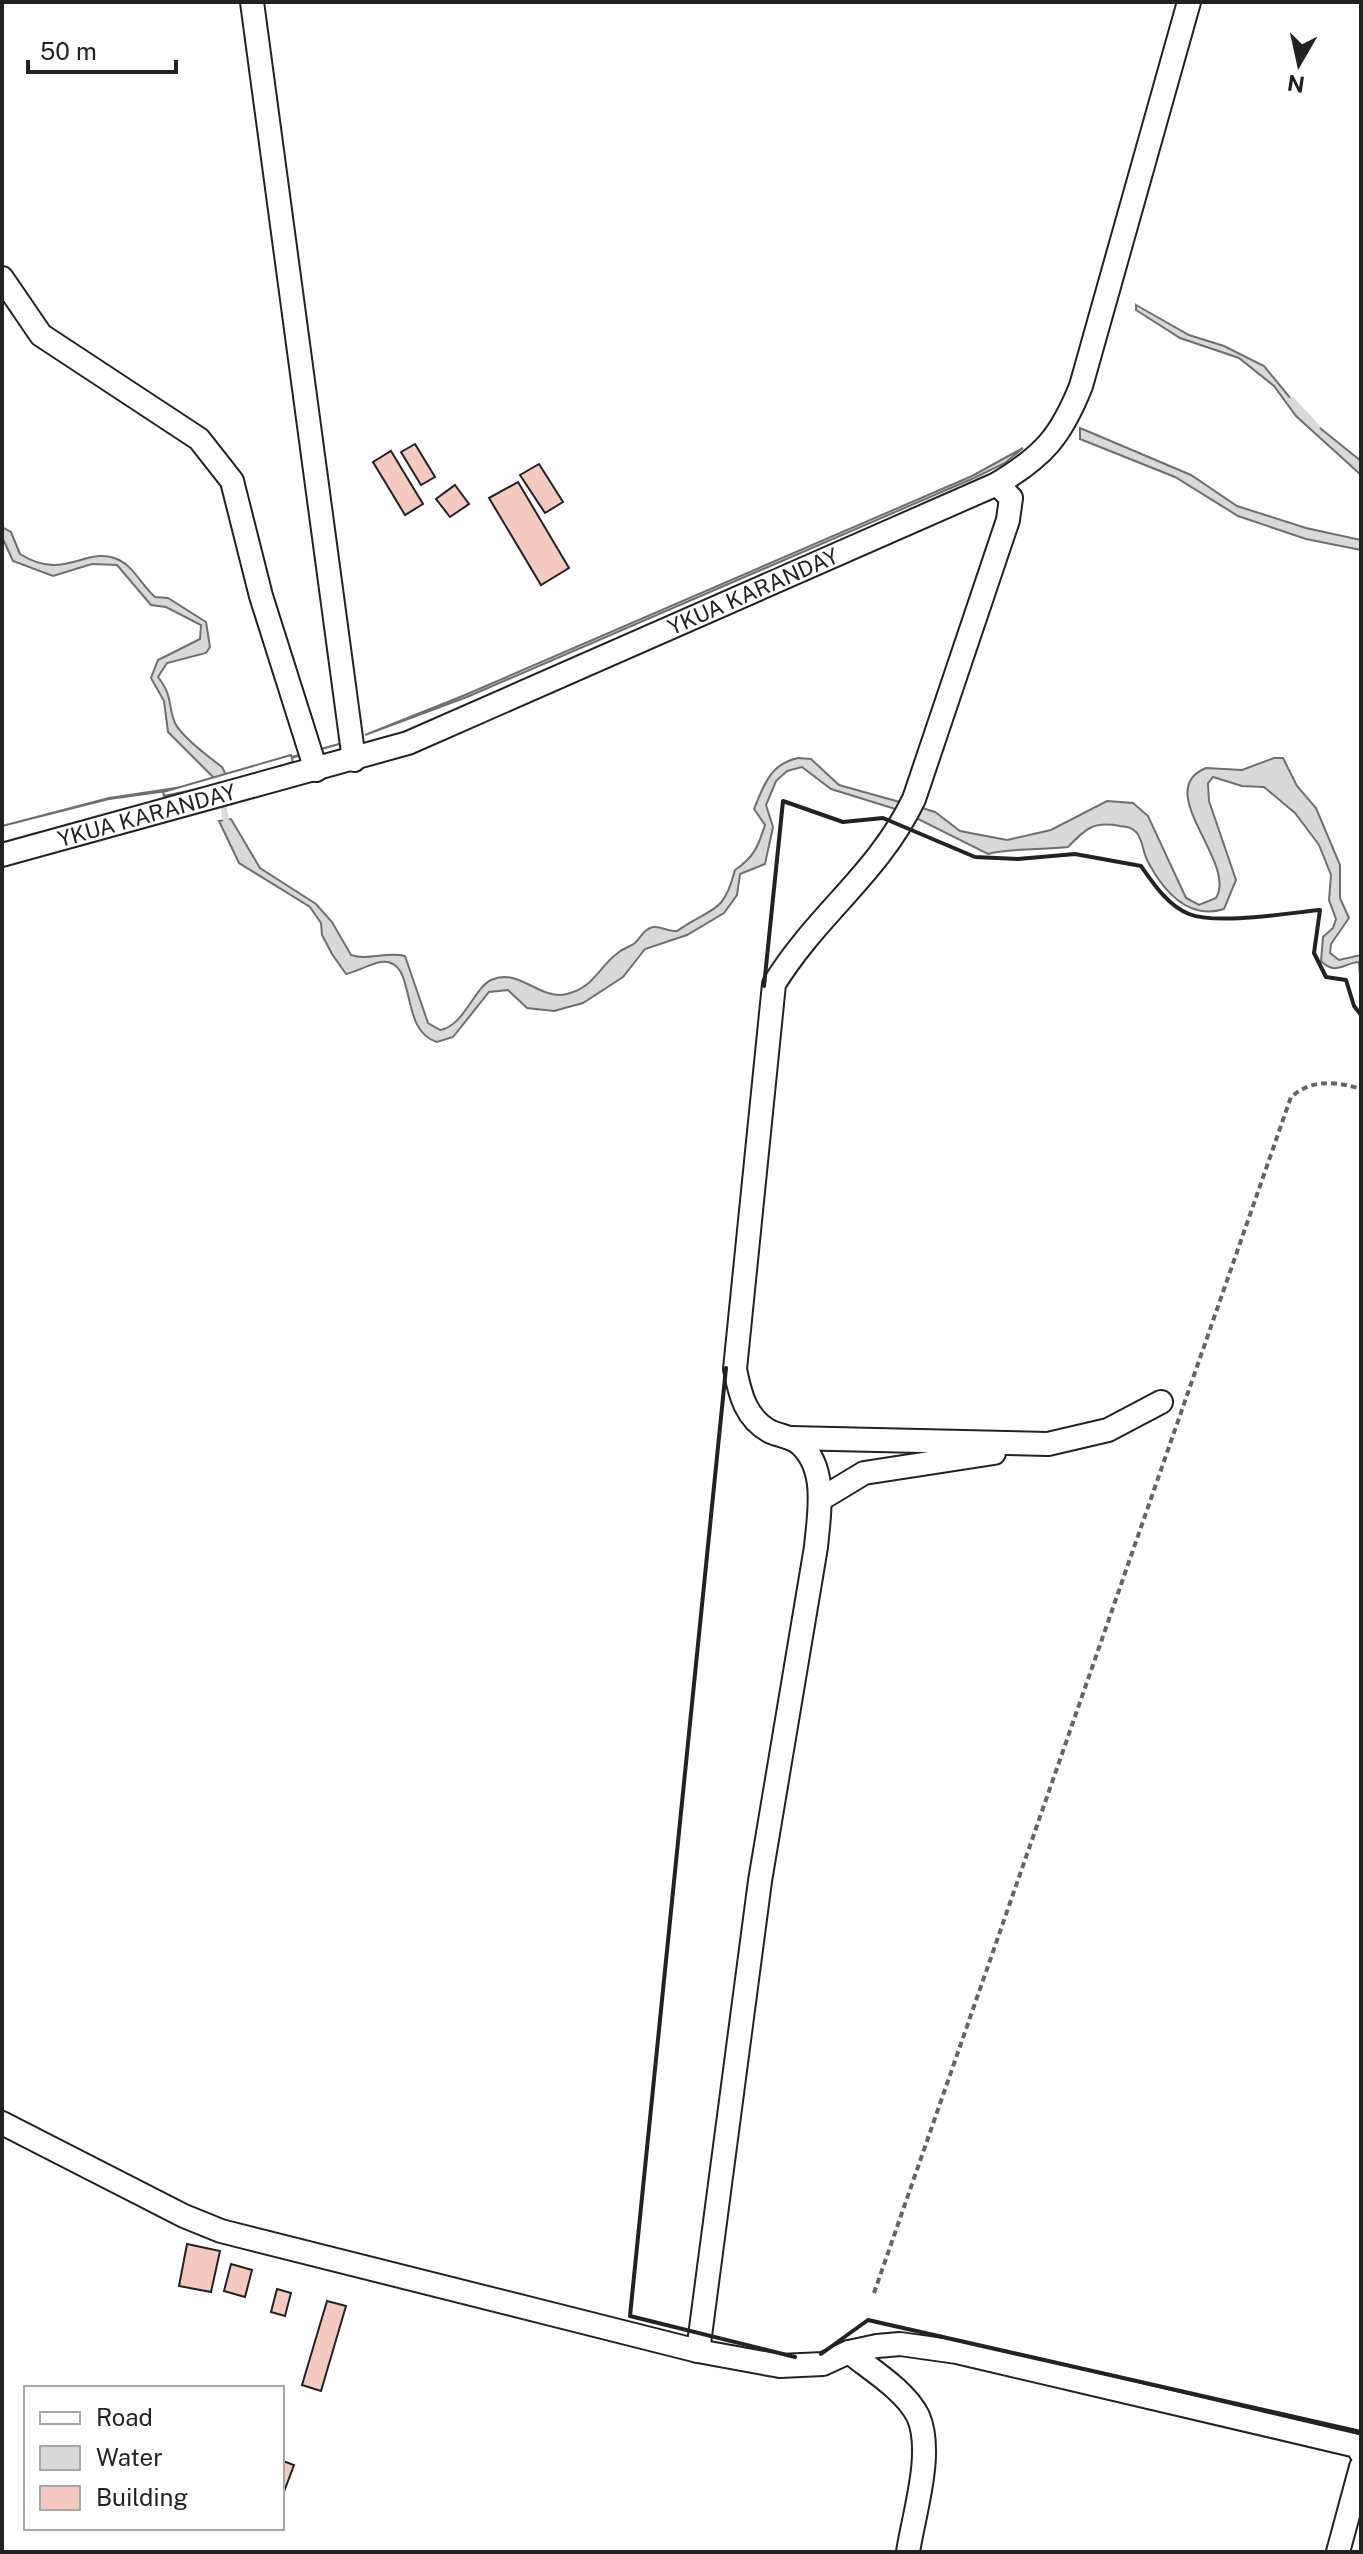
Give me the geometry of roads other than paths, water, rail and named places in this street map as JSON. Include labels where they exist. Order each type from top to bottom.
[{"type":"street","points":[[252,2],[354,760]]},
{"type":"street","name":"YKUA KARANDAY","points":[[2,855],[196,804],[408,743],[997,484],[1023,469],[1054,441],[1065,426],[1081,386],[1189,2]]},
{"type":"street","points":[[2,278],[41,335],[199,439],[232,481],[261,596],[316,770]]},
{"type":"street","points":[[997,484],[1011,498],[1008,520],[914,799],[900,829],[872,869],[795,951],[774,984],[735,1369],[742,1401],[754,1418],[770,1431],[790,1438],[1024,1444],[1073,1440],[1108,1430],[1161,1402]]},
{"type":"street","points":[[698,2351],[735,2052],[816,1547],[821,1499],[809,1456],[790,1438]]},
{"type":"street","points":[[821,1499],[864,1473],[994,1453],[1024,1444]]},
{"type":"street","points":[[2,2123],[184,2216],[221,2231],[698,2351],[780,2366],[823,2364],[849,2352],[900,2344],[957,2352],[1360,2455],[1338,2552]]},
{"type":"street","points":[[849,2352],[917,2414],[926,2442],[908,2552]]},
{"type":"water","points":[[1136,305],[1189,335],[1224,346],[1264,366],[1305,416],[1361,461],[1361,475],[1296,416],[1274,386],[1239,358],[1180,338],[1136,310]]},
{"type":"water","points":[[1080,428],[1191,475],[1237,506],[1306,528],[1361,540],[1361,550],[1306,539],[1238,516],[1175,477],[1080,439]]},
{"type":"water","points":[[1023,448],[1005,463],[974,478],[467,697],[365,735],[465,695],[972,476]]},
{"type":"water","points":[[2,527],[11,532],[20,554],[36,562],[63,564],[96,556],[119,560],[155,597],[168,598],[206,622],[210,647],[206,653],[167,663],[158,677],[166,690],[178,728],[222,767],[226,775],[339,744],[189,788],[109,799],[2,826],[109,798],[189,786],[214,778],[168,732],[164,701],[151,678],[158,660],[200,639],[201,625],[166,607],[151,605],[117,565],[92,564],[53,576],[13,561],[2,537]]},
{"type":"water","points":[[798,758],[811,759],[839,785],[907,804],[905,812],[831,789],[802,767],[787,771],[776,781],[766,805],[773,827],[765,864],[740,874],[737,895],[724,913],[687,935],[645,949],[623,977],[583,1003],[554,1011],[527,1008],[508,990],[489,992],[453,1037],[437,1042],[425,1035],[417,1024],[400,971],[393,964],[381,962],[346,974],[332,954],[322,935],[321,923],[310,907],[239,863],[219,821],[231,819],[260,868],[316,904],[332,922],[351,955],[405,956],[428,1023],[440,1030],[456,1022],[491,980],[511,978],[548,993],[567,994],[584,987],[612,958],[635,943],[647,930],[656,927],[677,931],[715,908],[726,895],[735,870],[751,856],[760,839],[765,825],[754,809],[765,784],[774,770]]},
{"type":"water","points":[[1274,758],[1283,758],[1297,786],[1316,808],[1340,865],[1340,898],[1349,918],[1331,944],[1330,953],[1339,960],[1361,955],[1361,990],[1359,962],[1331,968],[1321,961],[1323,937],[1333,928],[1336,919],[1329,900],[1331,875],[1319,845],[1295,813],[1264,787],[1242,786],[1213,777],[1208,783],[1209,801],[1236,880],[1224,909],[1211,911],[1189,907],[1170,893],[1148,862],[1139,836],[1129,828],[1097,825],[1068,847],[988,854],[916,818],[919,807],[935,812],[960,831],[1007,840],[1051,830],[1107,801],[1133,803],[1148,816],[1186,898],[1199,905],[1216,898],[1220,883],[1216,866],[1191,810],[1187,793],[1192,778],[1206,768],[1242,770]]},
{"type":"waterway","points":[[1292,400],[1317,427]]},
{"type":"waterway","points":[[222,798],[227,826]]}]
